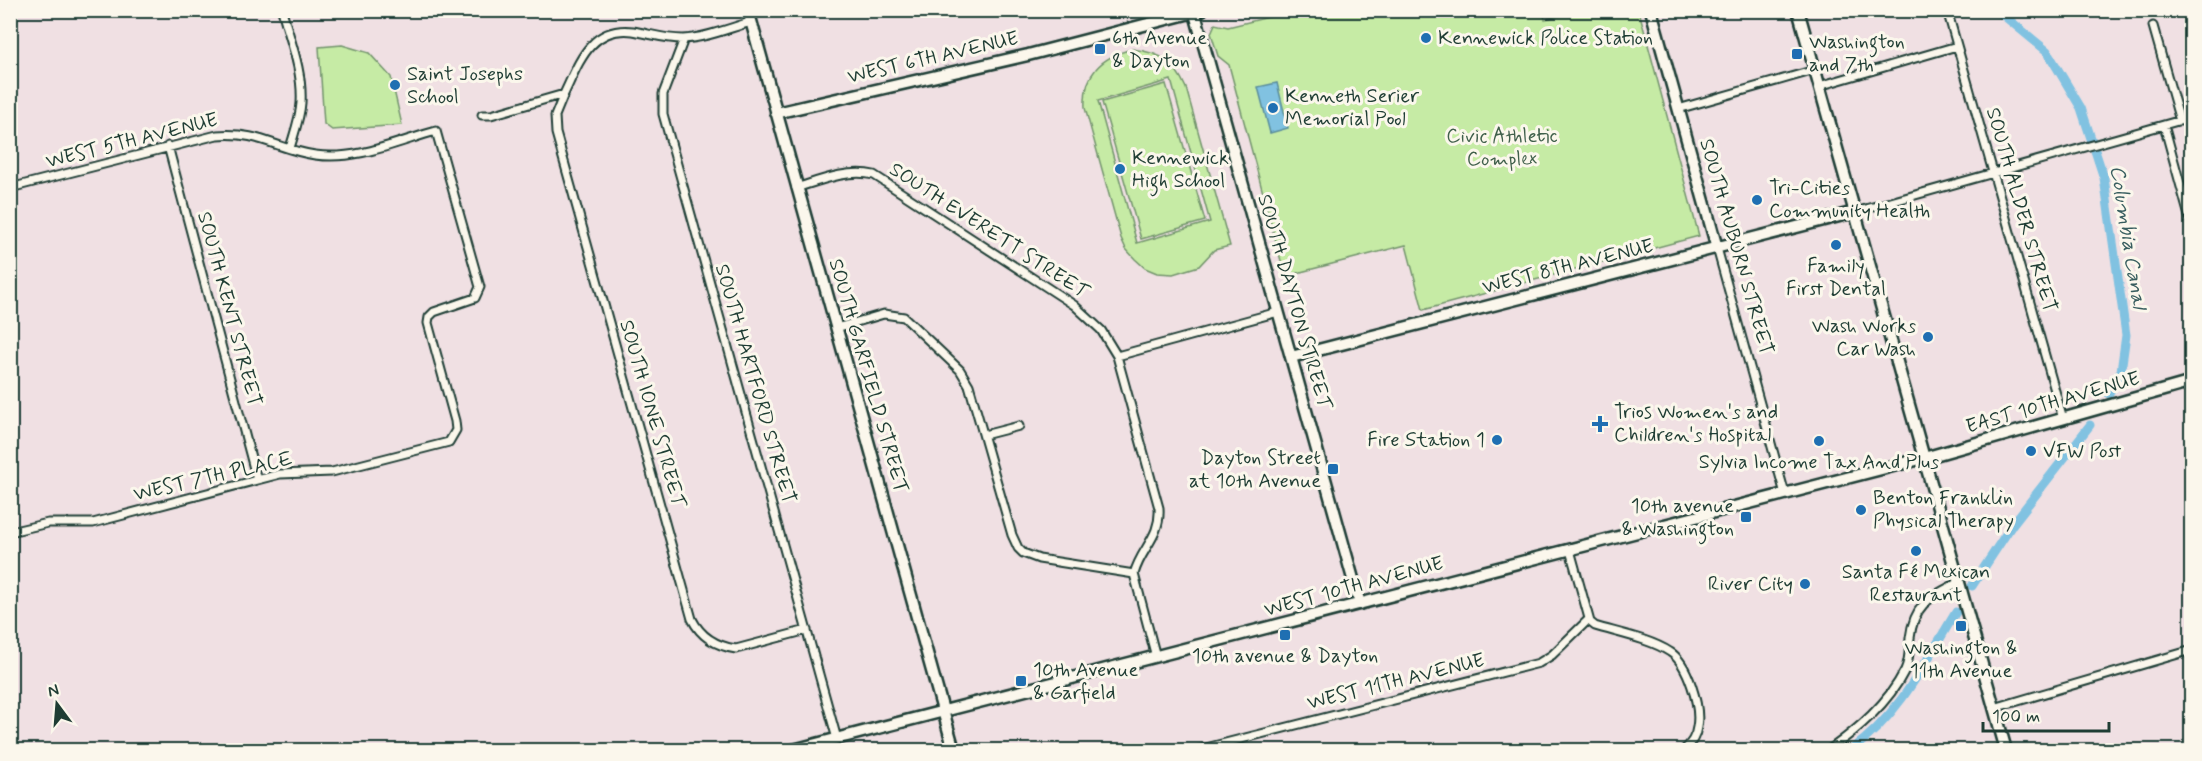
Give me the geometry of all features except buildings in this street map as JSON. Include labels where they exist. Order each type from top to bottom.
[{"type":"street","points":[[282,10],[301,89],[298,119],[290,148]]},
{"type":"street","name":"SOUTH GARFIELD STREET","points":[[748,10],[954,750]]},
{"type":"street","name":"SOUTH AUBURN STREET","points":[[1651,10],[1785,494]]},
{"type":"street","points":[[1798,10],[2006,750]]},
{"type":"street","name":"SOUTH ALDER STREET","points":[[1947,10],[2063,419]]},
{"type":"street","name":"WEST 6TH AVENUE","points":[[776,113],[1028,55],[1197,11]]},
{"type":"street","name":"SOUTH DAYTON STREET","points":[[1197,11],[1360,604]]},
{"type":"street","points":[[482,115],[490,115],[564,94],[585,52],[600,37],[626,31],[684,39],[751,22]]},
{"type":"street","points":[[2153,26],[2180,121]]},
{"type":"street","name":"SOUTH HARTFORD STREET","points":[[684,39],[663,94],[662,108],[837,739]]},
{"type":"street","points":[[1820,86],[1957,46]]},
{"type":"street","points":[[1678,109],[1815,70]]},
{"type":"street","name":"SOUTH IONE STREET","points":[[564,94],[555,116],[556,133],[692,619],[707,639],[717,645],[736,649],[807,630]]},
{"type":"street","points":[[1855,212],[2192,117]]},
{"type":"street","points":[[2164,125],[2192,227]]},
{"type":"street","name":"WEST 5TH AVENUE","points":[[10,188],[202,137],[229,134],[264,139],[313,155],[347,155],[436,130],[480,287],[474,298],[434,312],[429,317],[428,323],[455,422],[456,430],[453,436]]},
{"type":"street","name":"SOUTH KENT STREET","points":[[168,146],[257,480]]},
{"type":"street","name":"SOUTH EVERETT STREET","points":[[796,188],[855,172],[874,174],[1074,305],[1101,330],[1117,356],[1159,508],[1159,525],[1138,562],[1134,574]]},
{"type":"street","name":"WEST 8TH AVENUE","points":[[1291,357],[1855,212]]},
{"type":"street","points":[[1117,356],[1278,312]]},
{"type":"street","points":[[836,328],[884,314],[904,316],[966,377],[1011,535],[1018,548],[1023,553],[1039,559],[1134,574],[1156,657]]},
{"type":"street","name":"EAST 10TH AVENUE","points":[[1924,458],[2192,382]]},
{"type":"street","points":[[984,435],[1019,426]]},
{"type":"street","name":"WEST 7TH PLACE","points":[[10,532],[48,523],[93,523],[286,473],[324,473],[342,470],[445,444],[453,436]]},
{"type":"street","name":"WEST 10TH AVENUE","points":[[793,750],[1924,458]]},
{"type":"street","points":[[1570,550],[1588,620],[1595,626],[1668,651],[1679,660],[1686,672],[1697,710],[1697,726],[1692,742],[1684,750]]},
{"type":"street","points":[[1829,750],[1868,719],[1896,686],[1907,664],[1912,627],[1917,612],[1928,599],[1959,582]]},
{"type":"street","name":"WEST 11TH AVENUE","points":[[1198,750],[1539,663],[1552,655],[1588,620]]},
{"type":"street","points":[[1994,708],[2192,650]]},
{"type":"green space","name":"Civic Athletic Complex","points":[[1297,10],[1542,10],[1545,19],[1578,11],[1639,11],[1699,236],[1423,310],[1406,245],[1285,276],[1229,65],[1218,56],[1211,33],[1215,24],[1228,27]]},
{"type":"green space","points":[[342,45],[369,53],[391,77],[402,125],[332,130],[324,124],[319,47]]},
{"type":"green space","points":[[1132,49],[1151,53],[1166,60],[1177,71],[1186,88],[1230,246],[1214,250],[1199,266],[1173,274],[1157,273],[1145,268],[1126,249],[1085,108],[1085,96],[1091,76],[1103,62]],"holes":[[[1171,80],[1210,222],[1137,243],[1098,101]]]},
{"type":"green space","points":[[1166,84],[1205,221],[1141,239],[1102,102]]},
{"type":"water","name":"Kenneth Serier Memorial Pool","points":[[1277,83],[1288,128],[1270,133],[1258,87]]},
{"type":"waterway","name":"Columbia Canal","points":[[1997,10],[2047,51],[2081,108],[2104,178],[2126,335],[2121,371],[2109,394]]},
{"type":"waterway","name":"Columbia Canal","points":[[1972,586],[2012,525],[2090,425]]},
{"type":"waterway","name":"Columbia Canal","points":[[1851,750],[1883,721],[1910,687],[1956,612]]},
{"type":"place","name":"Kennewick Police Station","points":[[1426,38]]},
{"type":"place","name":"6th Avenue & Dayton","points":[[1100,49]]},
{"type":"place","name":"Washington and 7th","points":[[1797,54]]},
{"type":"place","name":"Saint Josephs School","points":[[395,85]]},
{"type":"place","name":"Kenneth Serier Memorial Pool","points":[[1273,108]]},
{"type":"place","name":"Kennewick High School","points":[[1120,169]]},
{"type":"place","name":"Tri-Cities Community Health","points":[[1757,200]]},
{"type":"place","name":"Family First Dental","points":[[1836,245]]},
{"type":"place","name":"Wash Works Car Wash","points":[[1928,337]]},
{"type":"place","name":"Trios Women's and Children's Hospital","points":[[1600,424]]},
{"type":"place","name":"Fire Station 1","points":[[1497,440]]},
{"type":"place","name":"Sylvia Income Tax And Plus","points":[[1819,441]]},
{"type":"place","name":"VFW Post","points":[[2031,451]]},
{"type":"place","name":"Dayton Street at 10th Avenue","points":[[1333,469]]},
{"type":"place","name":"Benton Franklin Physical Therapy","points":[[1861,510]]},
{"type":"place","name":"10th avenue & Washington","points":[[1746,517]]},
{"type":"place","name":"Santa Fé Mexican Restaurant","points":[[1916,551]]},
{"type":"place","name":"River City","points":[[1805,584]]},
{"type":"place","name":"Washington & 11th Avenue","points":[[1961,626]]},
{"type":"place","name":"10th avenue & Dayton","points":[[1285,635]]},
{"type":"place","name":"10th Avenue & Garfield","points":[[1021,681]]}]
